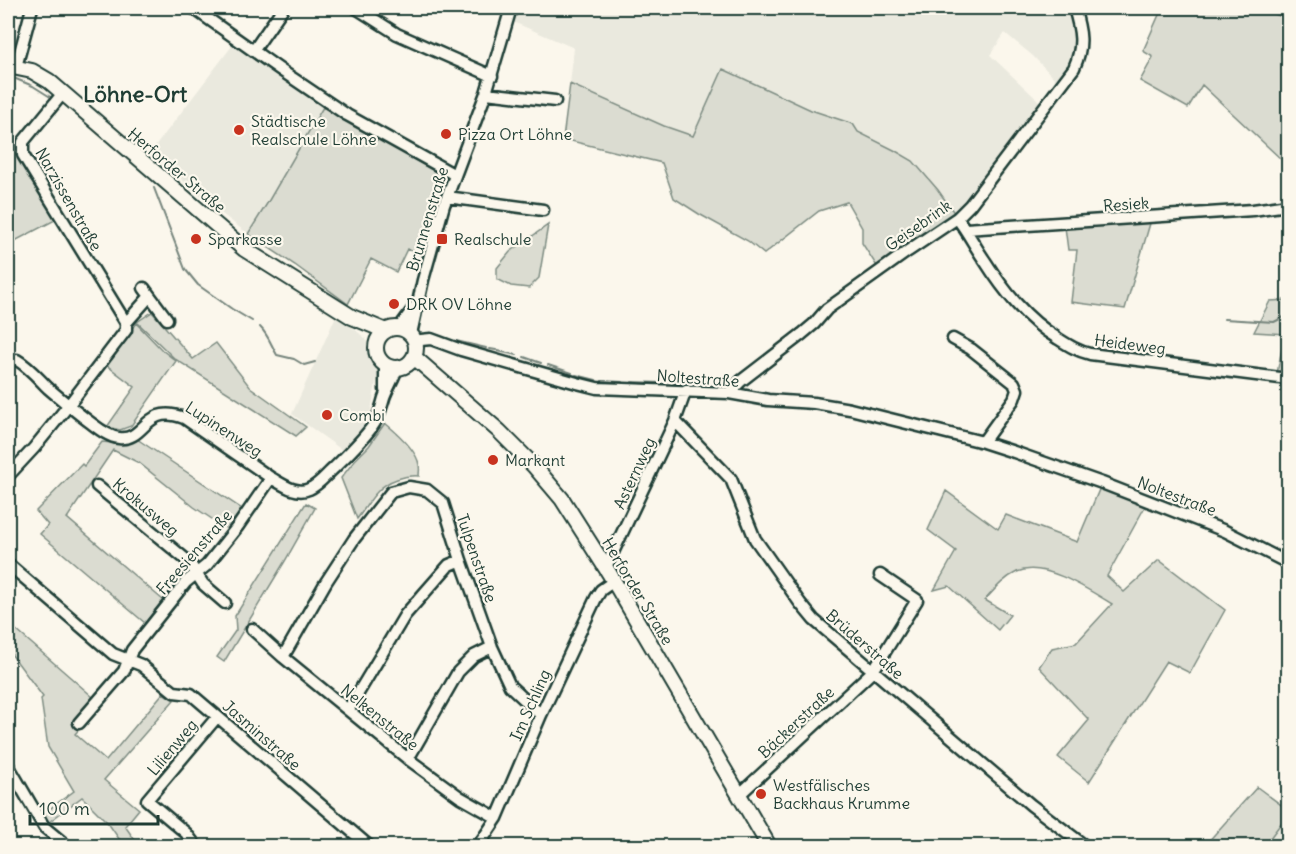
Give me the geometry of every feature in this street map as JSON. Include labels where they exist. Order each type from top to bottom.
[{"type":"main road","name":"Herforder Straße","points":[[12,67],[32,71],[63,93],[244,249],[357,319],[441,380],[499,431],[534,466],[562,499],[606,567],[769,846]]},
{"type":"street","points":[[12,67],[32,8]]},
{"type":"street","points":[[193,8],[347,115],[455,175]]},
{"type":"street","points":[[254,50],[283,8]]},
{"type":"street","points":[[356,8],[397,34],[492,76]]},
{"type":"street","name":"Brunnenstraße","points":[[399,348],[417,302],[447,197],[492,76],[511,8]]},
{"type":"street","name":"Geisebrink","points":[[729,393],[814,324],[834,303],[957,218],[970,205],[1074,68],[1080,55],[1081,40],[1074,8]]},
{"type":"street","name":"Narzissenstraße","points":[[63,93],[23,142],[23,155],[126,327]]},
{"type":"street","points":[[486,93],[555,102]]},
{"type":"street","points":[[447,197],[543,210]]},
{"type":"street","name":"Resiek","points":[[966,229],[1253,210],[1288,205]]},
{"type":"street","name":"Heideweg","points":[[957,218],[1018,306],[1031,320],[1078,351],[1288,379]]},
{"type":"street","points":[[8,476],[68,406],[126,327],[147,292],[167,319]]},
{"type":"street","points":[[953,339],[971,349],[1014,383],[1017,390],[1014,399],[983,442]]},
{"type":"street","name":"Noltestraße","points":[[399,348],[421,340],[436,340],[472,353],[597,388],[729,393],[850,409],[983,442],[1014,452],[1102,483],[1214,527],[1288,563]]},
{"type":"street","points":[[271,478],[289,488],[309,489],[343,459],[373,426],[381,411],[399,348]]},
{"type":"street","points":[[17,360],[68,406]]},
{"type":"street","name":"Asternweg","points":[[606,567],[675,421],[686,390]]},
{"type":"street","name":"Lupinenweg","points":[[68,406],[101,430],[121,439],[140,431],[147,422],[159,415],[174,414],[184,418],[271,478]]},
{"type":"street","name":"Brüderstraße","points":[[675,421],[731,479],[755,539],[814,620],[1031,805],[1085,846]]},
{"type":"street","name":"Freesienstraße","points":[[128,660],[132,650],[186,582],[207,565],[238,526],[271,478]]},
{"type":"street","name":"Krokusweg","points":[[97,486],[189,562],[203,584],[225,603]]},
{"type":"street","name":"Tulpenstraße","points":[[283,657],[354,539],[391,492],[409,487],[427,490],[443,502],[492,647],[510,686],[541,715]]},
{"type":"street","points":[[348,710],[405,615],[449,565],[461,560]]},
{"type":"street","name":"Jasminstraße","points":[[8,564],[112,654],[141,665],[174,692],[191,694],[369,846]]},
{"type":"street","name":"Bäckerstraße","points":[[739,795],[873,671],[917,600],[880,576]]},
{"type":"street","name":"Im Schling","points":[[478,846],[496,818],[596,598],[614,581]]},
{"type":"street","name":"Nelkenstraße","points":[[252,629],[408,759],[460,797],[496,818]]},
{"type":"street","points":[[408,759],[458,672],[474,656],[492,647]]},
{"type":"street","points":[[79,723],[124,671],[128,660]]},
{"type":"street","name":"Lilienweg","points":[[196,846],[186,833],[147,800],[217,717]]},
{"type":"street","points":[[8,765],[44,827],[67,846]]},
{"type":"shaded area","points":[[515,8],[1072,8],[1078,55],[1056,80],[1033,56],[1005,33],[990,55],[1041,103],[974,196],[955,214],[921,170],[894,150],[858,132],[853,124],[811,110],[723,69],[693,136],[664,126],[570,84],[574,48],[511,21]]},
{"type":"shaded area","points":[[1162,8],[1273,8],[1272,13],[1288,19],[1288,159],[1282,160],[1202,85],[1188,108],[1140,81],[1153,57],[1143,51]]},
{"type":"shaded area","name":"Städtische Realschule Löhne","points":[[235,42],[323,107],[248,234],[208,203],[151,152]]},
{"type":"shaded area","points":[[723,69],[811,110],[853,124],[858,132],[913,161],[955,214],[878,268],[862,243],[862,228],[847,202],[819,211],[764,254],[748,241],[674,198],[662,163],[563,139],[570,84],[664,126],[693,136]]},
{"type":"shaded area","points":[[323,107],[443,176],[445,181],[423,256],[407,249],[396,272],[371,259],[348,304],[248,234]]},
{"type":"shaded area","points":[[8,148],[18,156],[57,219],[13,242],[8,231]]},
{"type":"shaded area","points":[[1151,220],[1125,309],[1071,302],[1077,250],[1068,250],[1065,227]]},
{"type":"shaded area","points":[[548,225],[539,278],[529,288],[511,286],[497,279],[497,268],[510,252]]},
{"type":"shaded area","points":[[1288,300],[1288,364],[1276,378],[1285,334],[1254,332],[1270,301]]},
{"type":"shaded area","points":[[152,312],[193,359],[216,343],[250,387],[306,427],[296,436],[175,359],[137,322]]},
{"type":"shaded area","points":[[336,316],[366,339],[369,354],[378,371],[371,411],[364,428],[342,450],[292,414]]},
{"type":"shaded area","points":[[136,323],[176,361],[131,426],[120,430],[107,427],[135,387],[105,364]]},
{"type":"shaded area","points":[[385,423],[414,454],[419,465],[419,476],[403,477],[382,487],[357,519],[341,478],[369,446]]},
{"type":"shaded area","points":[[137,439],[242,509],[227,529],[194,507],[139,463],[113,450],[67,518],[163,600],[145,623],[40,534],[48,525],[36,511],[82,464],[84,466],[102,442],[125,444]]},
{"type":"shaded area","points":[[1101,485],[1147,503],[1107,576],[1124,592],[1159,560],[1225,610],[1190,673],[1166,661],[1089,782],[1058,757],[1089,720],[1039,667],[1052,648],[1076,643],[1112,604],[1066,578],[1053,573],[1028,569],[1008,577],[985,600],[1010,615],[998,630],[949,586],[934,590],[956,551],[928,530],[946,491],[998,529],[1006,515],[1077,542]]},
{"type":"shaded area","points":[[306,503],[315,508],[224,662],[217,657],[236,630],[235,616]]},
{"type":"shaded area","points":[[8,623],[93,697],[74,721],[81,727],[75,734],[106,761],[163,693],[174,700],[104,780],[139,809],[125,826],[139,846],[124,846],[108,823],[82,797],[49,822],[44,813],[74,791],[48,747],[41,699],[43,697],[12,655],[8,658]]},
{"type":"shaded area","points":[[1257,787],[1288,810],[1288,814],[1267,842],[1271,846],[1210,846],[1206,844]]},
{"type":"shaded area","points":[[1288,814],[1288,846],[1271,846],[1267,843]]},
{"type":"waterway","points":[[16,79],[52,98]]},
{"type":"waterway","points":[[154,188],[185,269],[198,285],[252,321]]},
{"type":"waterway","points":[[1224,319],[1274,322],[1288,315]]},
{"type":"waterway","points":[[260,327],[277,355],[294,359],[304,365],[315,362]]},
{"type":"waterway","points":[[456,341],[486,348]]},
{"type":"waterway","points":[[490,349],[496,350]]},
{"type":"waterway","points":[[498,351],[517,355]]},
{"type":"waterway","points":[[524,357],[541,363]]},
{"type":"waterway","points":[[548,365],[572,373]]},
{"type":"waterway","points":[[576,375],[596,380]]},
{"type":"waterway","points":[[602,381],[623,382]]},
{"type":"waterway","points":[[632,382],[661,383]]},
{"type":"waterway","points":[[671,383],[700,384]]},
{"type":"place","name":"Städtische Realschule Löhne","points":[[239,130]]},
{"type":"place","name":"Pizza Ort Löhne","points":[[446,134]]},
{"type":"place","name":"Sparkasse","points":[[196,239]]},
{"type":"place","name":"Realschule","points":[[442,239]]},
{"type":"place","name":"DRK OV Löhne","points":[[394,304]]},
{"type":"place","name":"Combi","points":[[327,415]]},
{"type":"place","name":"Markant","points":[[493,460]]},
{"type":"place","name":"Westfälisches Backhaus Krumme","points":[[761,794]]},
{"type":"district","name":"Löhne-Ort","points":[[135,94]]}]
